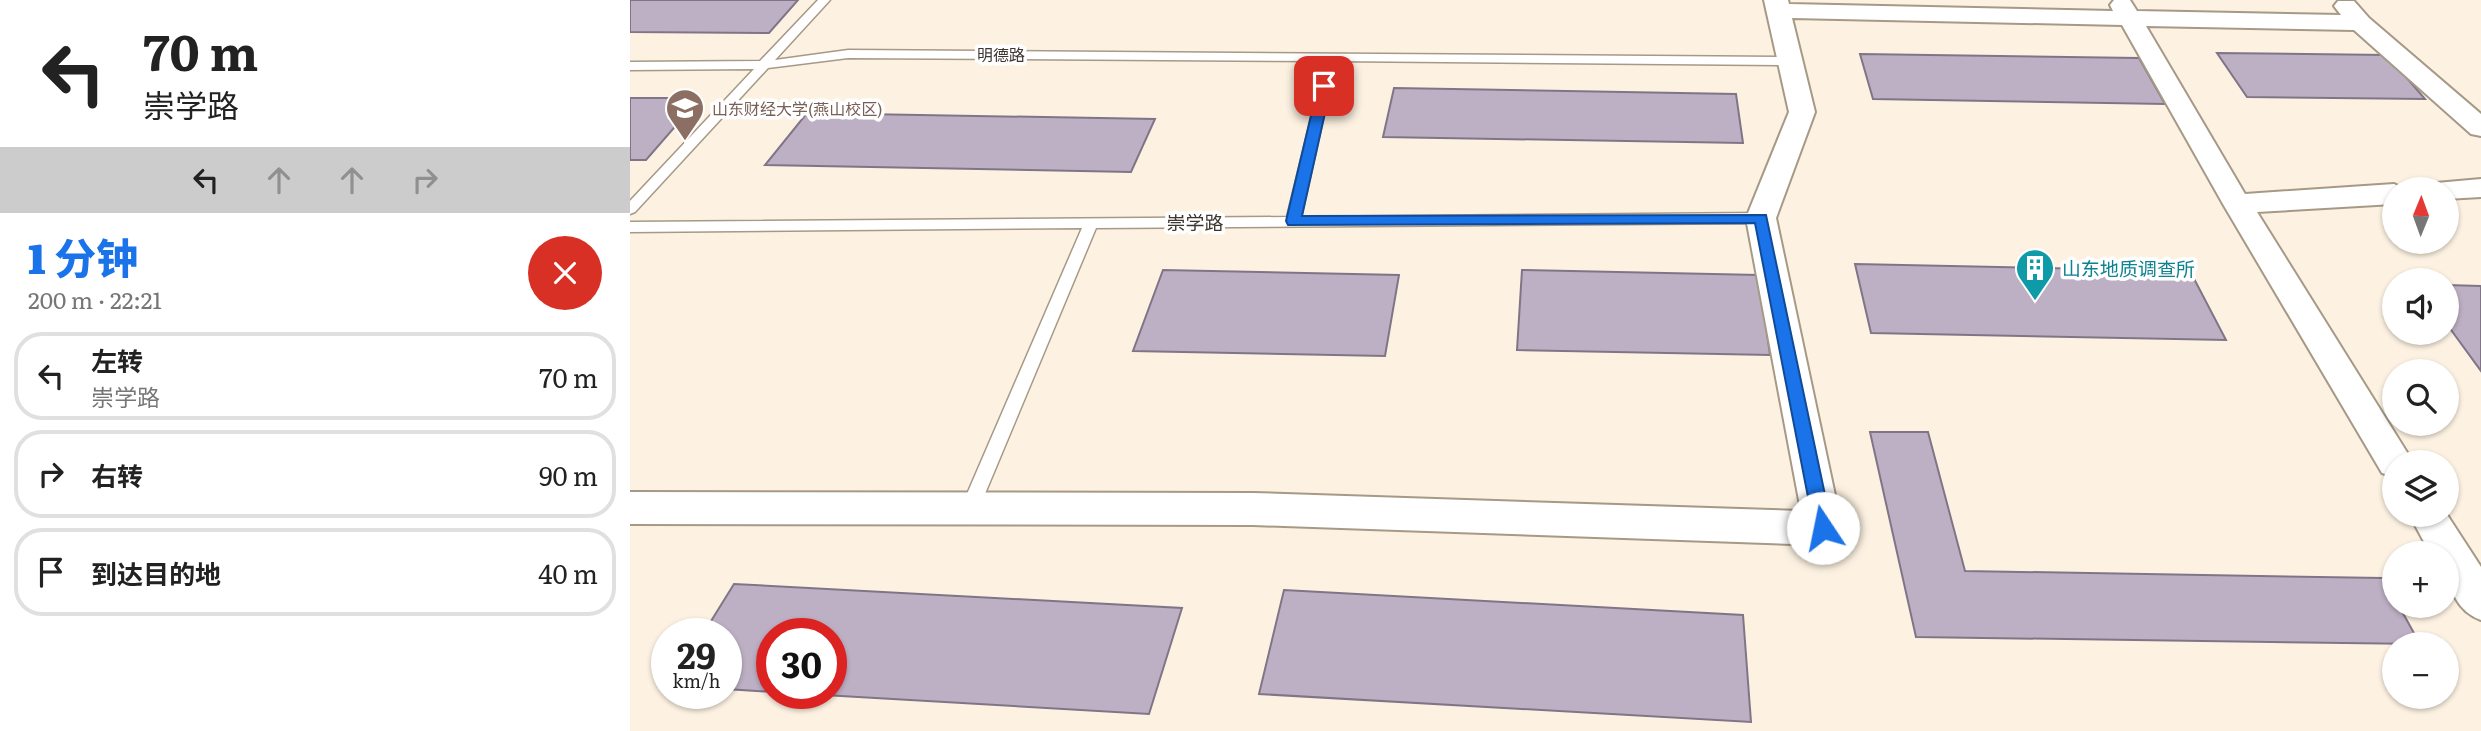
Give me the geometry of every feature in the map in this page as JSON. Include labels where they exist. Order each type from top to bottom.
[{"type":"street","points":[[2341,0],[2360,23],[2481,128]]},
{"type":"street","points":[[630,508],[1253,509],[1823,528],[1761,218],[1802,112],[1777,5],[2125,10],[2360,23]]},
{"type":"street","points":[[2125,10],[2237,204],[2388,450]]},
{"type":"street","points":[[2459,189],[2481,188]]},
{"type":"street","points":[[2237,204],[2382,195]]},
{"type":"street","points":[[2435,527],[2481,602]]},
{"type":"lane","points":[[630,209],[824,0]]},
{"type":"lane","name":"明德路","points":[[630,66],[763,65],[848,54],[1242,55],[1372,60],[1790,61]]},
{"type":"lane","points":[[1293,221],[1331,59]]},
{"type":"lane","name":"崇学路","points":[[630,227],[1761,218]]},
{"type":"lane","points":[[970,508],[1091,223]]},
{"type":"building","points":[[630,0],[798,0],[769,33],[630,32]]},
{"type":"building","points":[[2217,53],[2387,55],[2425,99],[2247,97]]},
{"type":"building","points":[[1860,54],[2139,58],[2165,104],[1873,99]]},
{"type":"building","points":[[1394,88],[1736,94],[1743,143],[1383,137]]},
{"type":"building","points":[[630,98],[700,98],[646,160],[630,160]]},
{"type":"building","points":[[807,113],[1155,119],[1131,172],[765,165]]},
{"type":"building","name":"山东地质调查所","points":[[1855,264],[2190,271],[2226,340],[1871,333]]},
{"type":"building","points":[[1163,270],[1399,275],[1385,356],[1133,351]]},
{"type":"building","points":[[1522,270],[1759,275],[1770,355],[1517,350]]},
{"type":"building","points":[[2459,285],[2481,286],[2481,371],[2459,341]]},
{"type":"building","points":[[1870,432],[1928,432],[1965,571],[2382,578],[2382,618],[2406,618],[2413,632],[2382,632],[2382,643],[1916,637]]},
{"type":"building","points":[[734,584],[1182,608],[1149,714],[847,696],[847,618],[756,618],[756,691],[742,690],[742,618],[713,618]]},
{"type":"building","points":[[1284,590],[1743,615],[1751,722],[1259,694]]},
{"type":"place","name":"山东财经大学(燕山校区)","points":[[685,142]]},
{"type":"place","name":"山东地质调查所","points":[[2035,302]]},
{"type":"route","points":[[1324,86],[1293,221],[1761,218],[1823,528]]}]
